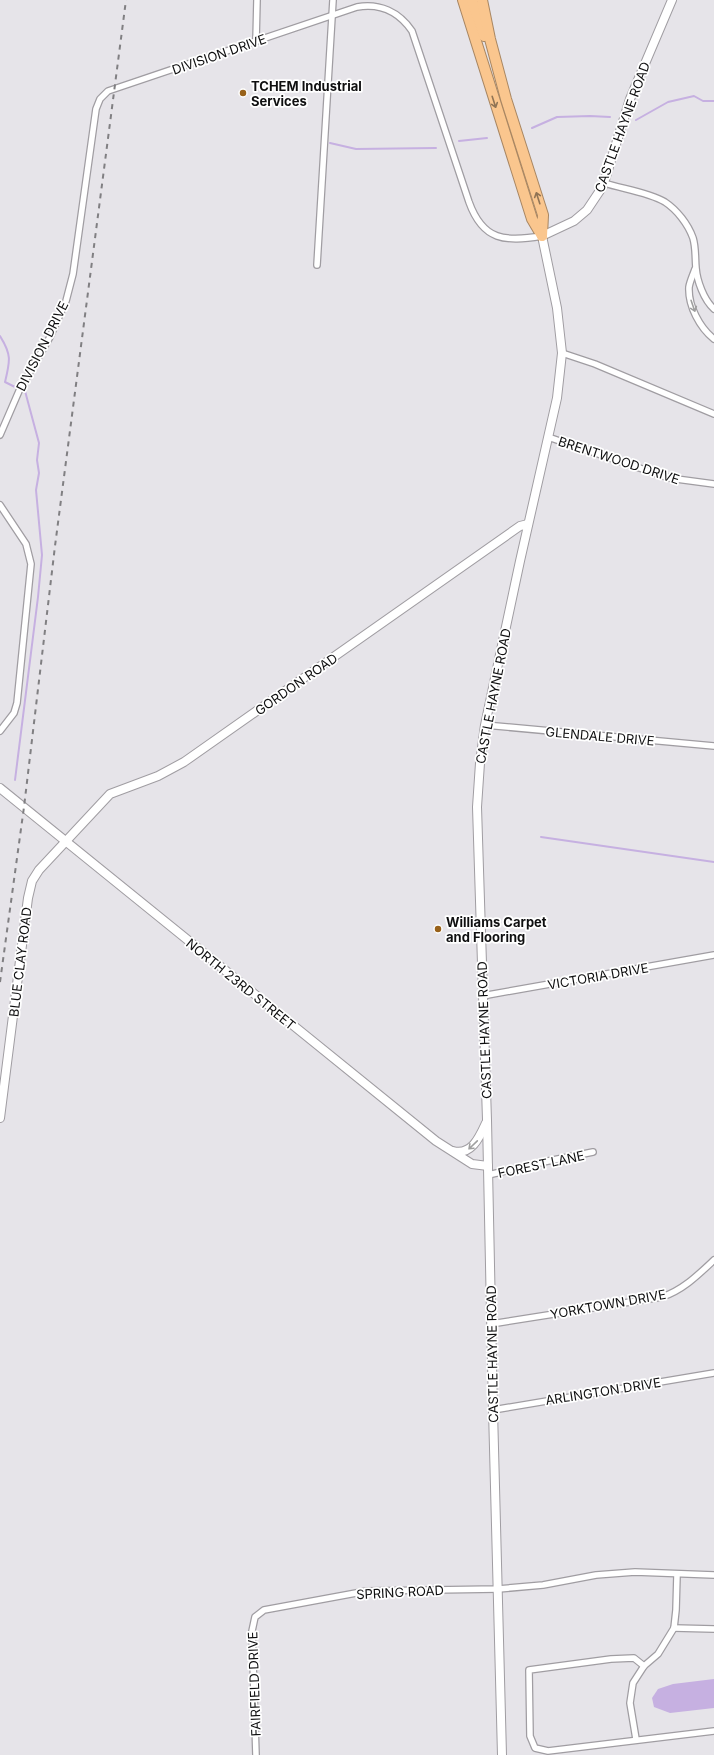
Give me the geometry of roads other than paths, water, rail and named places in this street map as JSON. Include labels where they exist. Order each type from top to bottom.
[{"type":"highway","points":[[457,0],[482,64]]},
{"type":"highway","points":[[463,0],[532,219],[542,236]]},
{"type":"highway","points":[[472,0],[495,71],[506,98]]},
{"type":"highway","points":[[482,0],[490,39],[506,98],[543,215],[542,236]]},
{"type":"main road","name":"CASTLE HAYNE ROAD","points":[[502,1755],[487,1120],[477,807],[480,763],[485,725],[528,524],[557,398],[562,353],[557,308],[542,236],[574,221],[587,210],[604,183],[630,99],[672,0]]},
{"type":"main road","name":"GORDON ROAD","points":[[65,842],[110,794],[158,776],[184,762],[520,526],[528,524]]},
{"type":"main road","name":"NORTH 23RD STREET","points":[[0,788],[65,842],[448,1149],[472,1164],[488,1166]]},
{"type":"main road","name":"BLUE CLAY ROAD","points":[[0,1118],[30,886],[39,870],[65,842]]},
{"type":"main road","points":[[448,1149],[456,1152],[468,1149],[479,1139],[487,1120]]},
{"type":"street","points":[[256,42],[257,0]]},
{"type":"street","points":[[317,265],[333,0]]},
{"type":"street","name":"DIVISION DRIVE","points":[[0,435],[19,391],[52,332],[66,302],[73,274],[94,121],[100,99],[108,91],[357,7],[374,6],[392,12],[407,24],[417,42],[469,202],[479,223],[487,231],[503,239],[514,240],[542,236]]},
{"type":"street","points":[[604,183],[652,197],[664,202],[674,209],[686,225],[693,238],[696,254],[696,269],[700,286],[714,309]]},
{"type":"street","points":[[696,269],[689,288],[690,299],[701,326],[714,339]]},
{"type":"street","points":[[562,353],[595,364],[714,414]]},
{"type":"street","name":"BRENTWOOD DRIVE","points":[[548,437],[669,478],[714,484]]},
{"type":"street","points":[[0,505],[26,544],[30,564],[18,703],[14,713],[0,732]]},
{"type":"street","name":"GLENDALE DRIVE","points":[[485,725],[714,746]]},
{"type":"street","name":"VICTORIA DRIVE","points":[[482,996],[714,955]]},
{"type":"street","name":"FOREST LANE","points":[[488,1175],[593,1152]]},
{"type":"street","name":"YORKTOWN DRIVE","points":[[491,1324],[662,1296],[675,1292],[687,1285],[714,1260]]},
{"type":"street","name":"ARLINGTON DRIVE","points":[[493,1410],[714,1373]]},
{"type":"street","name":"SPRING ROAD","points":[[304,1603],[367,1592],[498,1589],[543,1585],[596,1575],[635,1572],[714,1575]]},
{"type":"street","points":[[636,1739],[630,1703],[633,1683],[644,1666],[658,1654],[674,1628],[677,1574]]},
{"type":"street","name":"FAIRFIELD DRIVE","points":[[256,1755],[252,1630],[253,1620],[264,1610],[304,1603]]},
{"type":"street","points":[[674,1628],[714,1629]]},
{"type":"street","points":[[644,1666],[634,1658],[611,1659],[529,1670],[530,1736],[535,1748],[548,1751],[636,1739],[714,1731]]},
{"type":"waterway","points":[[636,120],[668,102],[694,96],[703,101],[714,101]]},
{"type":"waterway","points":[[532,128],[557,117],[610,117]]},
{"type":"waterway","points":[[459,141],[487,138]]},
{"type":"waterway","points":[[330,143],[356,149],[436,148]]},
{"type":"waterway","points":[[0,336],[7,348],[9,358],[5,382],[15,387]]},
{"type":"waterway","points":[[15,780],[42,555],[36,490],[39,473],[37,460],[39,443],[25,391]]},
{"type":"waterway","points":[[541,837],[714,862]]},
{"type":"railway","points":[[0,982],[24,807],[55,546],[126,0]]},
{"type":"place","name":"TCHEM Industrial Services","points":[[243,93]]},
{"type":"place","name":"Williams Carpet and Flooring","points":[[438,929]]}]
